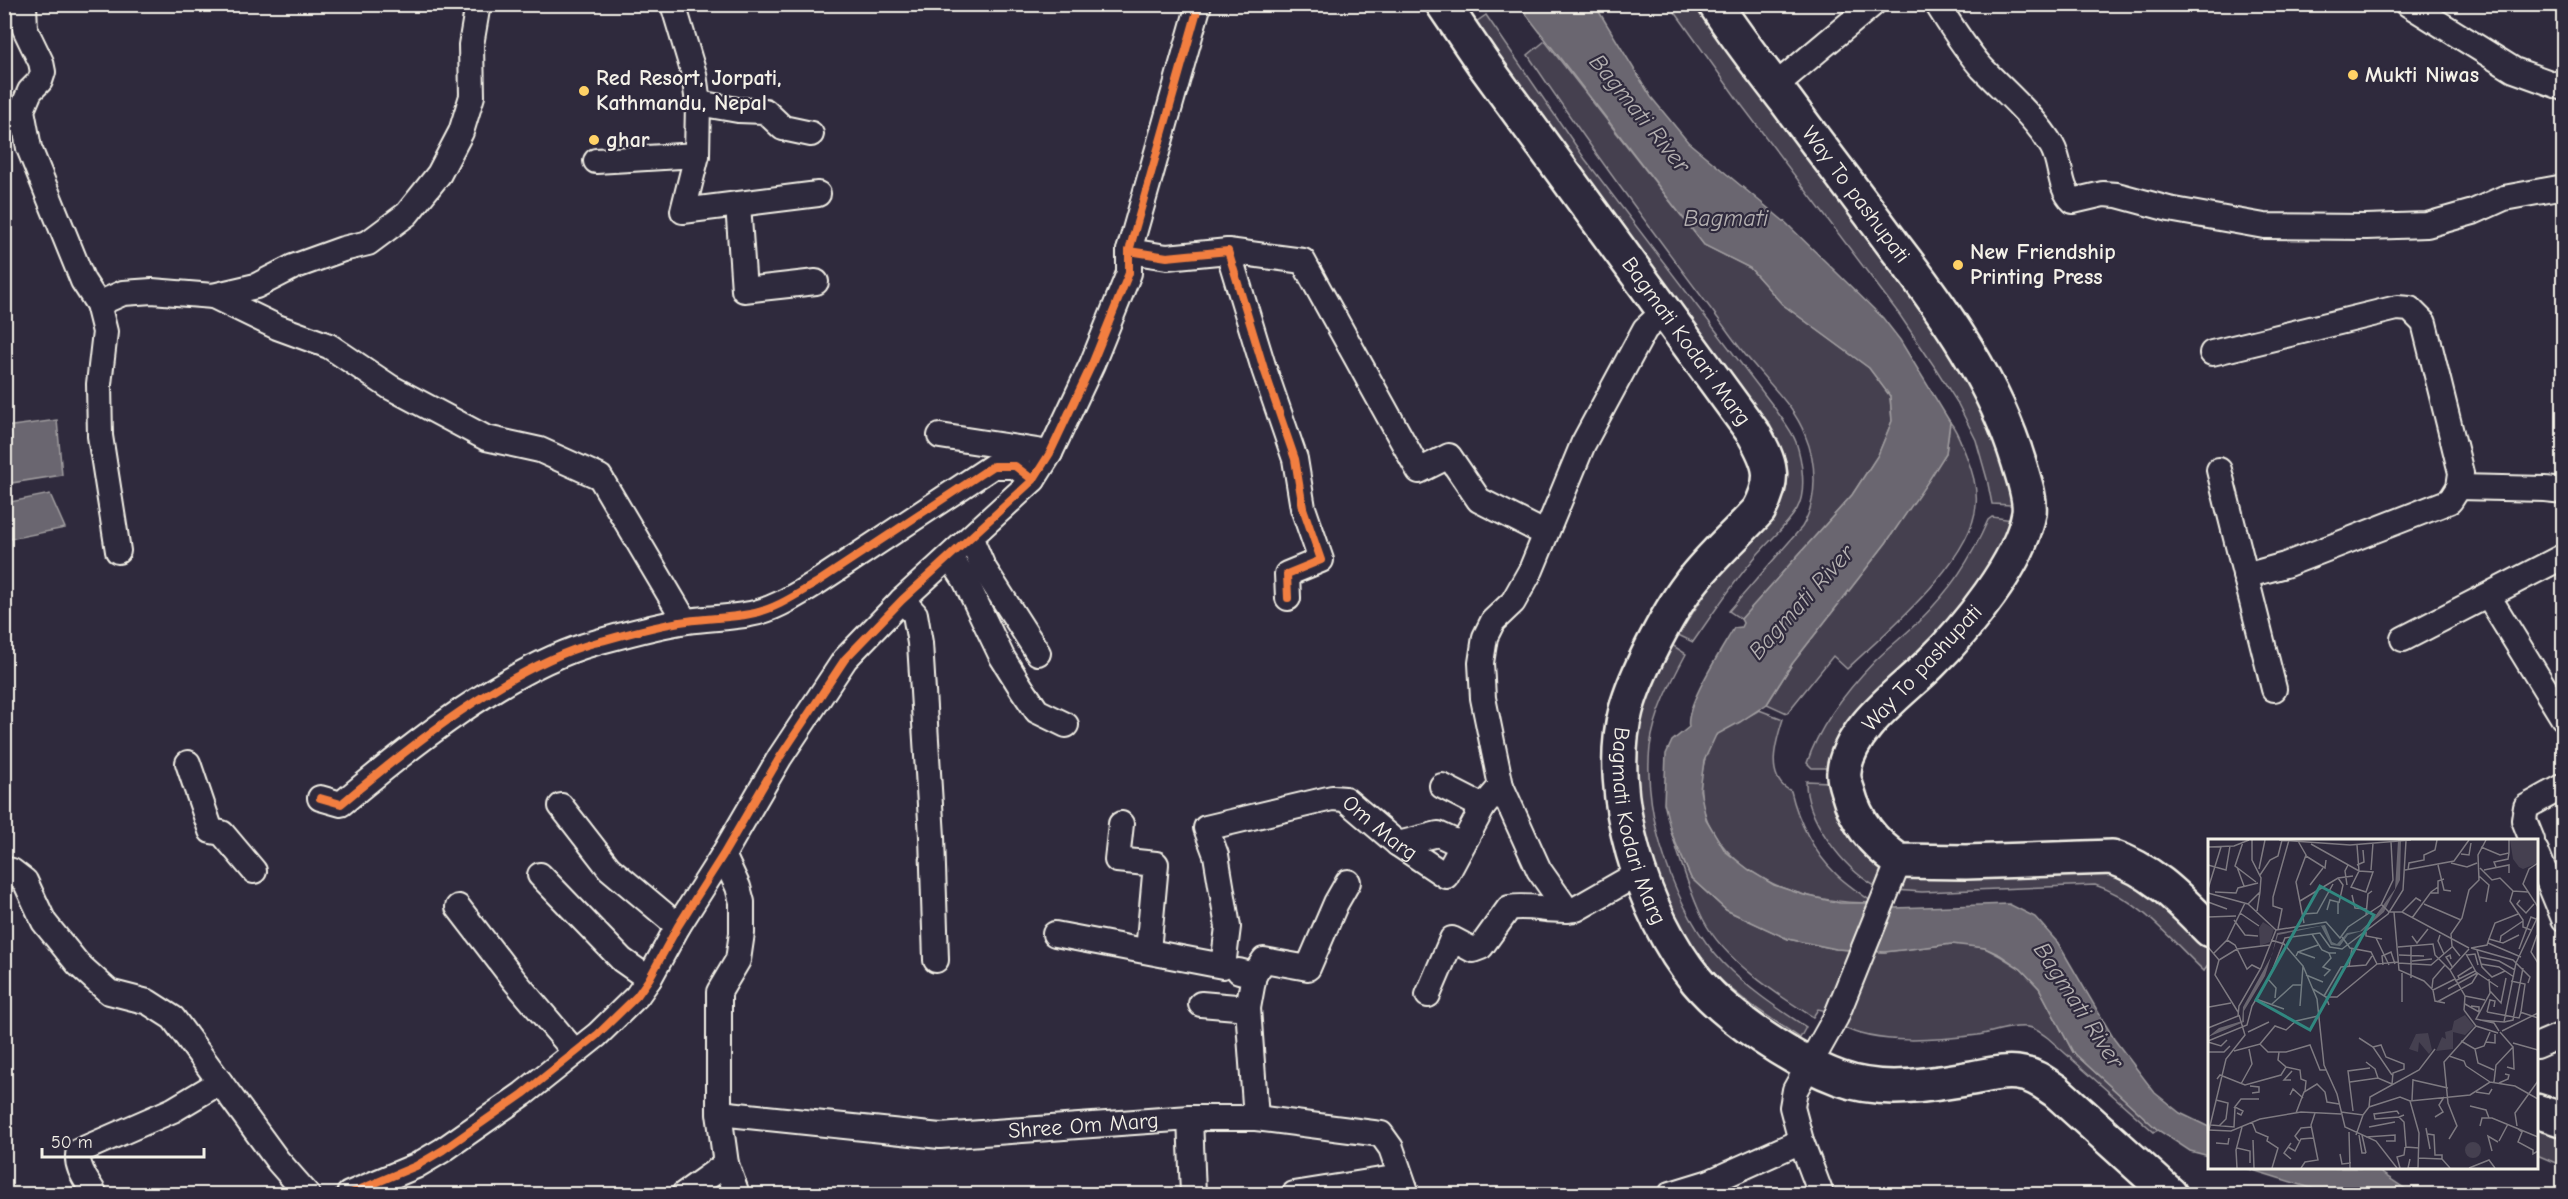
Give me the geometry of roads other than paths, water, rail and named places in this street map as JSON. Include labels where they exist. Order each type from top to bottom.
[{"type":"main road","name":"Bagmati Kodari Marg","points":[[1443,4],[1483,63],[1666,310],[1754,434],[1766,455],[1771,472],[1766,498],[1759,510],[1689,585],[1649,654],[1626,710],[1620,744],[1620,774],[1625,817],[1639,873],[1674,946],[1697,981],[1742,1023],[1808,1064],[1839,1078],[1869,1085],[1892,1087],[1917,1086],[2004,1072],[2022,1073],[2038,1078],[2056,1091],[2170,1194]]},
{"type":"main road","name":"Way To pashupati","points":[[1715,4],[1923,284],[1961,341],[2006,426],[2028,500],[2029,512],[2020,543],[1999,579],[1969,621],[1939,654],[1880,710],[1859,736],[1849,755],[1844,772],[1858,820],[1870,837],[1899,861]]},
{"type":"main road","points":[[1899,861],[1966,862],[2112,857],[2134,864],[2151,876],[2208,928]]},
{"type":"main road","points":[[2538,1112],[2564,1120]]},
{"type":"street","points":[[24,4],[26,29],[41,62],[43,72],[40,81],[30,91],[22,110],[29,148],[64,239],[83,281],[98,304],[105,333],[99,384],[100,436],[118,551]]},
{"type":"street","points":[[98,304],[123,293],[152,291],[213,296],[256,286],[293,267],[343,249],[368,243],[407,214],[439,174],[461,132],[471,96],[471,45],[478,4]]},
{"type":"street","points":[[673,4],[694,74],[698,103],[697,155],[683,211],[818,194]]},
{"type":"street","points":[[349,1194],[416,1166],[442,1150],[523,1094],[575,1052],[637,996],[650,979],[678,926],[819,695],[845,659],[902,600],[1033,480],[1050,453],[1092,364],[1129,273],[1129,251],[1198,4]]},
{"type":"street","points":[[1775,86],[1873,4]]},
{"type":"street","points":[[1937,4],[1981,66],[2029,114],[2045,134],[2056,154],[2066,194],[2073,201],[2103,194],[2117,195],[2169,209],[2264,226],[2427,225],[2473,212],[2504,198],[2564,187]]},
{"type":"street","points":[[2408,4],[2514,70],[2564,88]]},
{"type":"street","points":[[698,103],[738,110],[765,111],[783,128],[811,134]]},
{"type":"street","points":[[596,161],[697,155]]},
{"type":"street","points":[[738,204],[744,290],[816,282]]},
{"type":"street","points":[[1129,251],[1167,257],[1228,251],[1303,261],[1419,471],[1449,456],[1479,500],[1544,533]]},
{"type":"street","points":[[1228,251],[1264,369],[1295,459],[1303,508],[1321,560],[1287,574],[1288,598]]},
{"type":"street","points":[[213,296],[277,327],[329,346],[390,387],[486,438],[540,450],[600,477],[685,621]]},
{"type":"street","points":[[2212,353],[2397,308],[2410,309],[2424,323],[2461,473],[2459,487],[2450,501],[2285,565],[2245,576]]},
{"type":"street","points":[[1567,910],[1539,870],[1501,786],[1483,698],[1481,663],[1485,637],[1493,621],[1513,602],[1531,570],[1544,533],[1583,444],[1645,329],[1666,310]]},
{"type":"street","points":[[940,436],[1050,453]]},
{"type":"street","points":[[320,798],[341,804],[451,720],[517,676],[545,662],[593,644],[685,621],[753,614],[788,600],[926,512],[993,466],[1015,466],[1033,480]]},
{"type":"street","points":[[2219,470],[2274,689]]},
{"type":"street","points":[[2459,487],[2564,491]]},
{"type":"street","points":[[971,538],[983,567],[1038,653]]},
{"type":"street","points":[[2403,639],[2564,556]]},
{"type":"street","points":[[950,557],[965,580],[1002,657],[1037,711],[1066,725]]},
{"type":"street","points":[[2488,596],[2563,718]]},
{"type":"street","points":[[902,600],[915,614],[920,643],[932,837],[936,960]]},
{"type":"street","points":[[188,763],[211,831],[222,833],[254,870]]},
{"type":"street","points":[[1442,786],[1483,807]]},
{"type":"street","name":"Om Marg","points":[[1223,966],[1227,927],[1216,855],[1206,828],[1332,798],[1345,799],[1398,844],[1446,876],[1483,807],[1501,786]]},
{"type":"street","points":[[2532,839],[2524,820],[2526,807],[2564,786]]},
{"type":"street","points":[[561,806],[609,868],[678,926]]},
{"type":"street","points":[[1121,824],[1118,860],[1156,864],[1148,951]]},
{"type":"street","points":[[1398,844],[1438,834],[1462,845]]},
{"type":"street","points":[[723,855],[738,887],[742,902],[742,933],[738,960],[719,992],[719,1113],[726,1164],[737,1194]]},
{"type":"street","points":[[2538,856],[2564,920]]},
{"type":"street","points":[[1821,1194],[1801,1141],[1792,1107],[1795,1090],[1836,1017],[1899,861]]},
{"type":"street","points":[[4,869],[12,871],[25,881],[44,922],[78,964],[109,992],[148,1002],[173,1018],[278,1161],[308,1194]]},
{"type":"street","points":[[1428,995],[1452,939],[1473,950],[1481,947],[1509,908],[1519,906],[1576,909],[1639,873]]},
{"type":"street","points":[[540,875],[622,960],[650,979]]},
{"type":"street","points":[[1256,1118],[1248,1008],[1254,975],[1264,960],[1308,968],[1336,903],[1348,882]]},
{"type":"street","points":[[458,907],[514,980],[575,1052]]},
{"type":"street","points":[[1055,934],[1223,966],[1254,975]]},
{"type":"street","points":[[1201,1004],[1248,1008]]},
{"type":"street","points":[[2538,1046],[2564,1034]]},
{"type":"street","points":[[94,1193],[80,1168],[77,1157],[79,1151],[156,1118],[220,1082]]},
{"type":"street","name":"Shree Om Marg","points":[[719,1113],[940,1136],[1190,1118],[1256,1118],[1381,1134],[1391,1148],[1404,1186]]},
{"type":"street","points":[[1190,1118],[1193,1194]]},
{"type":"street","points":[[1671,1194],[1710,1182],[1801,1141]]},
{"type":"street","points":[[684,1194],[726,1164]]},
{"type":"street","points":[[1294,1194],[1404,1186]]},
{"type":"water","name":"Bagmati","points":[[1519,5],[1595,5],[1651,97],[1688,142],[1786,223],[1883,318],[1900,340],[1950,422],[1946,453],[1929,480],[1886,543],[1792,664],[1767,704],[1716,735],[1704,761],[1700,790],[1706,819],[1725,851],[1749,870],[1774,885],[1840,903],[1874,903],[1895,908],[2009,904],[2035,917],[2058,943],[2114,1039],[2155,1093],[2180,1113],[2208,1127],[2208,1156],[2190,1151],[2158,1130],[2073,1052],[2039,988],[2021,969],[2000,955],[1985,948],[1952,944],[1885,952],[1836,949],[1788,939],[1726,910],[1691,878],[1671,832],[1664,803],[1666,754],[1672,741],[1689,727],[1692,705],[1734,628],[1741,627],[1743,623],[1741,619],[1852,495],[1878,455],[1892,421],[1890,396],[1869,368],[1782,304],[1750,268],[1704,245]]},
{"type":"water","points":[[57,420],[62,475],[5,484],[5,427]]},
{"type":"water","points":[[50,494],[65,528],[10,539],[5,528],[5,503]]},
{"type":"water","points":[[2249,1169],[2376,1169],[2413,1194],[2330,1194]]},
{"type":"place","name":"Mukti Niwas","points":[[2353,75]]},
{"type":"place","name":"Red Resort, Jorpati, Kathmandu, Nepal","points":[[584,91]]},
{"type":"place","name":"ghar","points":[[594,140]]},
{"type":"place","name":"New Friendship Printing Press","points":[[1958,265]]},
{"type":"water label","name":"Bagmati River","points":[[1640,113]]},
{"type":"water label","name":"Bagmati River","points":[[1801,602]]},
{"type":"water label","name":"Bagmati River","points":[[2079,1005]]}]
